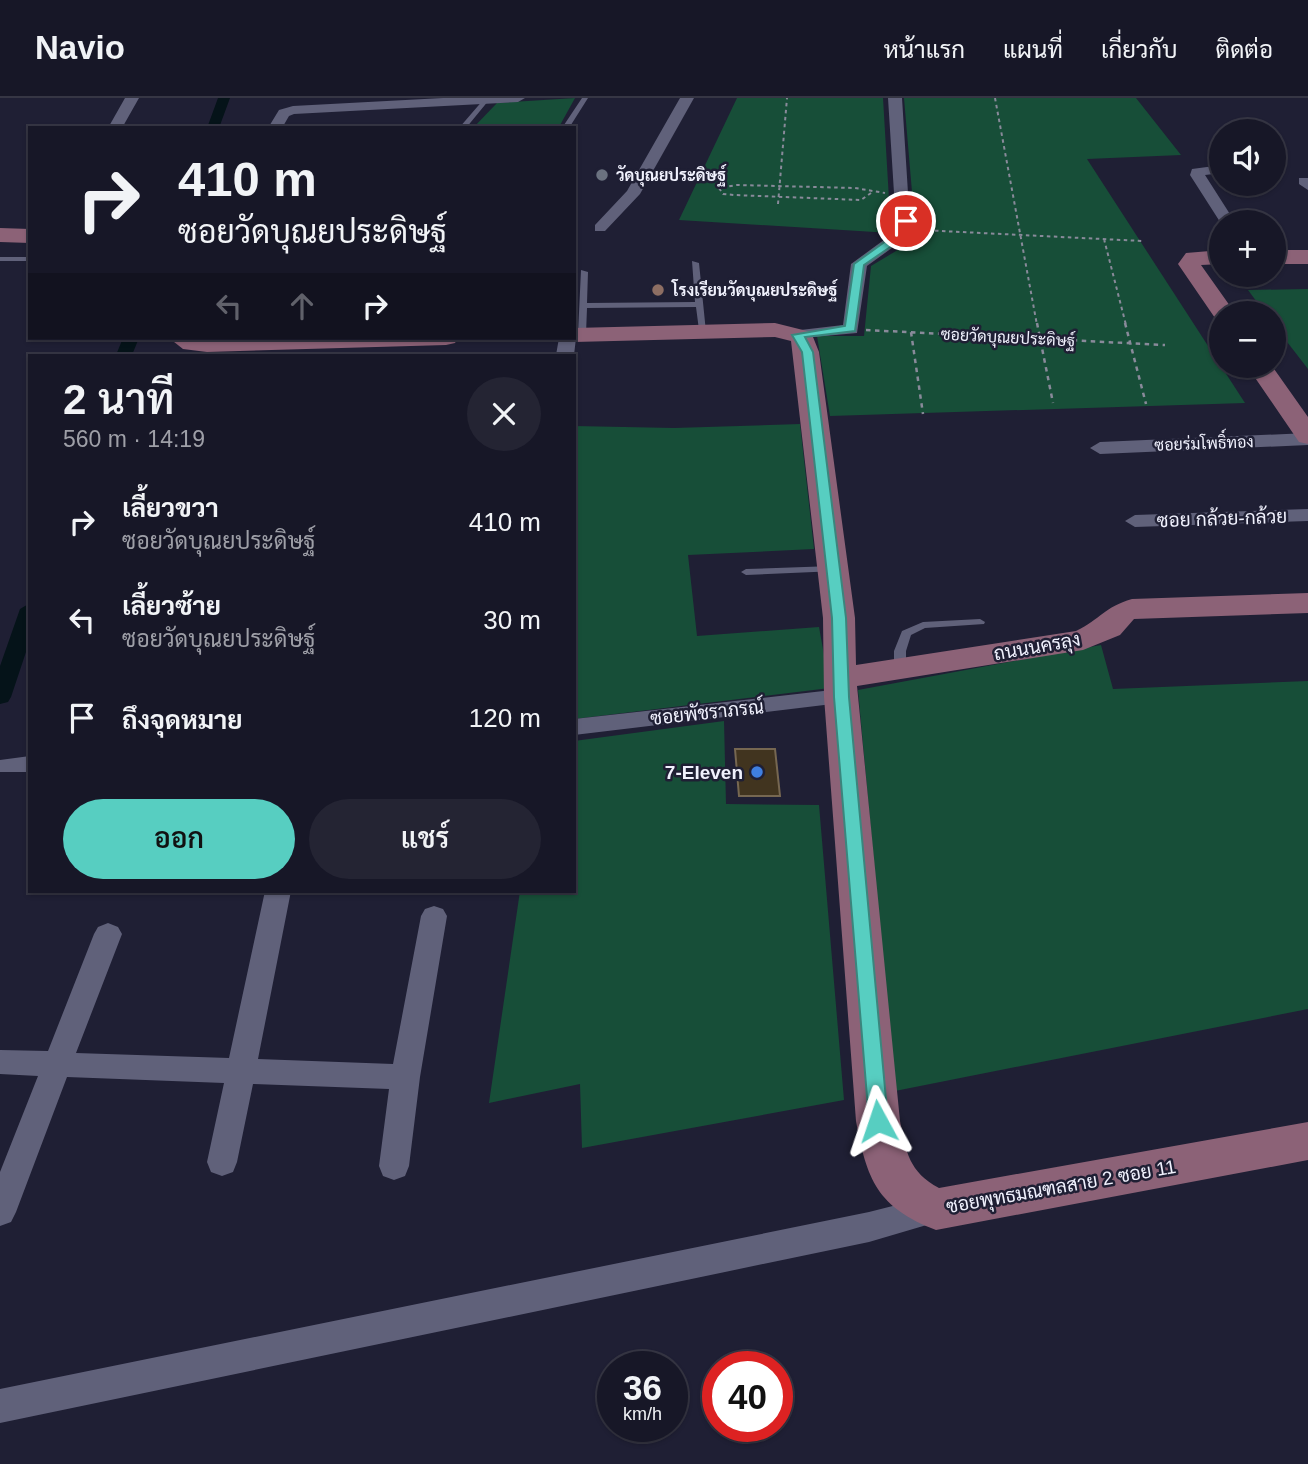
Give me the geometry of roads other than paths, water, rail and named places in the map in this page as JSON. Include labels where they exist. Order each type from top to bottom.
[{"type":"street","points":[[116,126],[132,98]]},
{"type":"street","points":[[276,126],[286,111],[357,112],[518,98]]},
{"type":"street","points":[[600,229],[620,204],[633,194],[687,98]]},
{"type":"street","points":[[576,334],[702,317],[798,335],[851,329],[859,264],[898,237],[906,221],[901,193],[895,98]]},
{"type":"street","points":[[1209,170],[1196,172],[1209,194]]},
{"type":"street","points":[[0,236],[28,236]]},
{"type":"street","points":[[1209,257],[1194,258],[1189,264],[1215,301]]},
{"type":"street","points":[[1286,257],[1308,257]]},
{"type":"street","name":"ซอยพุทธมณฑลสาย 2 ซอย 11","points":[[798,335],[807,352],[839,618],[841,687],[878,1121],[889,1173],[909,1197],[936,1209],[1308,1141]]},
{"type":"street","points":[[187,340],[200,344],[267,340]]},
{"type":"street","points":[[1267,378],[1308,438]]},
{"type":"street","name":"ซอยร่มโพธิ์ทอง","points":[[1100,448],[1308,438]]},
{"type":"street","name":"ซอย กล้วย-กล้วย","points":[[1135,522],[1308,515]]},
{"type":"street","name":"ถนนนครลุง","points":[[841,687],[900,670],[1083,640],[1109,628],[1113,617],[1119,612],[1132,609],[1308,603]]},
{"type":"street","name":"ซอยพัชราภรณ์","points":[[576,727],[841,687]]},
{"type":"street","points":[[222,1162],[278,893]]},
{"type":"street","points":[[394,1166],[405,1077],[435,916]]},
{"type":"street","points":[[0,1212],[108,934]]},
{"type":"street","points":[[0,1062],[405,1077]]},
{"type":"street","points":[[0,1406],[869,1227],[936,1209]]},
{"type":"lane","points":[[566,126],[585,98]]},
{"type":"lane","points":[[464,126],[485,100]]},
{"type":"lane","points":[[0,259],[28,259]]},
{"type":"lane","points":[[695,263],[702,317]]},
{"type":"lane","points":[[576,322],[584,272]]},
{"type":"lane","points":[[746,572],[833,569]]},
{"type":"lane","points":[[900,670],[900,651],[906,633],[923,625],[980,622]]},
{"type":"waterway","points":[[214,126],[224,98]]},
{"type":"waterway","points":[[124,354],[130,340]]},
{"type":"waterway","points":[[0,697],[28,615]]},
{"type":"place","name":"วัดบุณยประดิษฐ์","points":[[602,175]]},
{"type":"place","name":"โรงเรียนวัดบุณยประดิษฐ์","points":[[658,290]]},
{"type":"place","name":"7-Eleven","points":[[757,772]]}]
